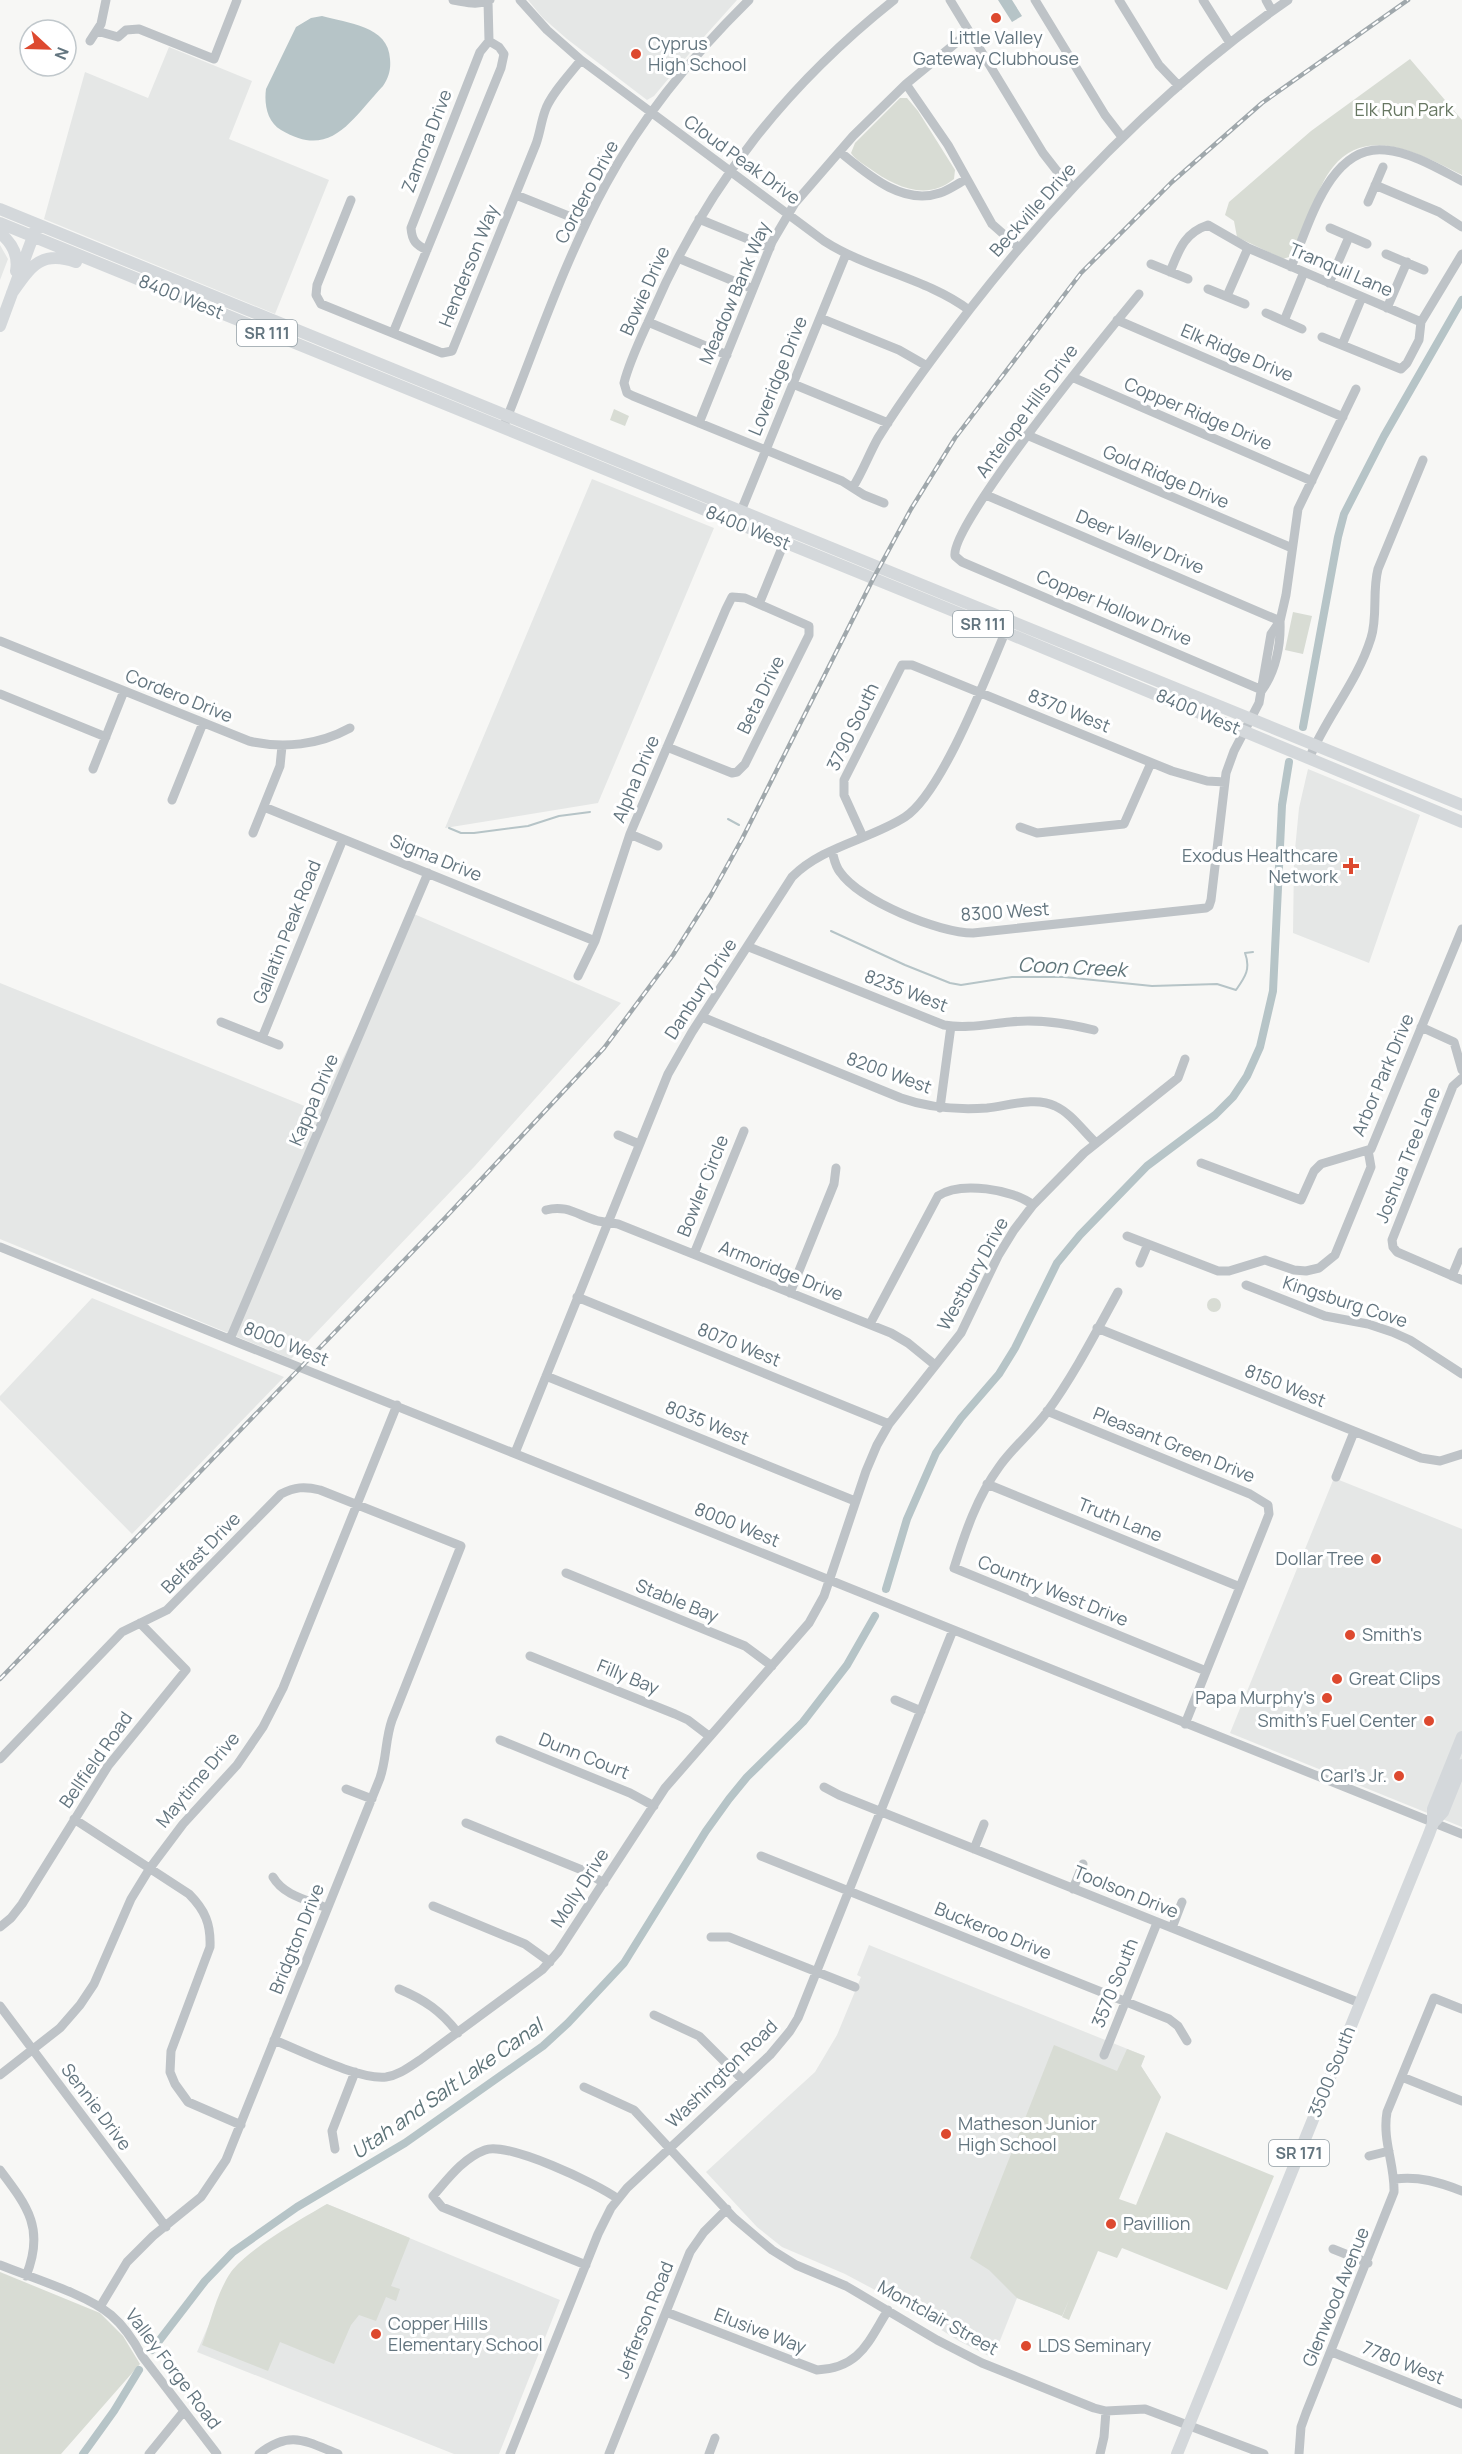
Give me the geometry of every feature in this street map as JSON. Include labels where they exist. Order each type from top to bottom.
[{"type":"main road","name":"SR 111","points":[[0,209],[37,224]]},
{"type":"main road","name":"SR 111","points":[[0,224],[32,237]]},
{"type":"main road","points":[[0,326],[37,224]]},
{"type":"main road","name":"8400 West","points":[[37,224],[1462,805]]},
{"type":"main road","points":[[0,232],[13,249],[17,261],[12,293]]},
{"type":"main road","name":"8400 West","points":[[32,237],[1005,632],[1462,822]]},
{"type":"main road","points":[[12,293],[31,267],[40,261],[53,258],[67,259],[144,283]]},
{"type":"main road","name":"3500 South","points":[[1433,1823],[1433,1809],[1462,1737]]},
{"type":"main road","name":"3500 South","points":[[1177,2454],[1433,1823],[1443,1812],[1462,1765]]},
{"type":"street","points":[[90,41],[101,24],[106,0]]},
{"type":"street","points":[[97,31],[118,37],[126,30],[139,29],[214,59],[237,0]]},
{"type":"street","points":[[393,333],[501,68],[504,54],[499,47],[489,41],[489,1],[475,4],[453,0]]},
{"type":"street","name":"Cloud Peak Drive","points":[[520,0],[547,30],[581,60],[824,241],[846,254],[941,293],[969,310]]},
{"type":"street","name":"Cordero Drive","points":[[502,428],[586,223],[618,164],[651,114],[702,50],[749,0]]},
{"type":"street","name":"Bowie Drive","points":[[884,503],[864,495],[854,487],[633,396],[626,390],[625,380],[648,322],[678,258],[729,171],[798,87],[839,47],[894,0]]},
{"type":"street","points":[[950,0],[1043,153],[1073,187]]},
{"type":"street","points":[[1035,0],[1105,115],[1122,137]]},
{"type":"street","points":[[1119,0],[1159,65],[1179,86]]},
{"type":"street","points":[[1203,0],[1230,43]]},
{"type":"street","points":[[1266,0],[1272,11]]},
{"type":"street","name":"Beckville Drive","points":[[854,487],[888,423],[927,366],[1019,248],[1073,187],[1122,137],[1179,86],[1230,43],[1288,0]]},
{"type":"street","name":"Meadow Bank Way","points":[[699,423],[770,248],[787,214],[813,180],[886,101],[968,33]]},
{"type":"street","name":"Zamora Drive","points":[[427,250],[417,245],[412,238],[411,228],[480,52],[489,41]]},
{"type":"street","name":"Henderson Way","points":[[351,200],[317,285],[316,295],[321,304],[442,353],[452,351],[543,127],[544,112],[581,60]]},
{"type":"street","points":[[906,84],[948,145],[965,180],[992,224],[1019,248]]},
{"type":"street","points":[[1291,267],[1324,190],[1337,168],[1362,152],[1384,150],[1401,153],[1462,181]]},
{"type":"street","points":[[840,152],[889,188],[912,195],[925,196],[940,193],[965,180]]},
{"type":"street","points":[[1368,202],[1383,167]]},
{"type":"street","points":[[1375,185],[1429,207],[1462,227]]},
{"type":"street","points":[[516,195],[586,223]]},
{"type":"street","points":[[699,219],[770,248]]},
{"type":"street","name":"Tranquil Lane","points":[[1170,272],[1180,248],[1190,234],[1195,229],[1208,225],[1248,248],[1421,322]]},
{"type":"street","points":[[1330,228],[1366,244]]},
{"type":"street","points":[[1329,283],[1349,237]]},
{"type":"street","points":[[1227,296],[1248,248]]},
{"type":"street","name":"Loveridge Drive","points":[[741,511],[846,254]]},
{"type":"street","points":[[1386,254],[1424,270]]},
{"type":"street","points":[[1322,337],[1401,369],[1407,363],[1419,340],[1421,322],[1462,254]]},
{"type":"street","points":[[678,258],[753,289]]},
{"type":"street","points":[[1387,308],[1407,262]]},
{"type":"street","points":[[1151,264],[1188,279]]},
{"type":"street","points":[[1284,321],[1304,273]]},
{"type":"street","points":[[1208,289],[1245,304]]},
{"type":"street","name":"Antelope Hills Drive","points":[[954,554],[954,549],[986,495],[1027,435],[1139,294]]},
{"type":"street","points":[[1342,345],[1362,297]]},
{"type":"street","points":[[1266,313],[1302,329]]},
{"type":"street","points":[[820,318],[899,350],[927,366]]},
{"type":"street","name":"Elk Ridge Drive","points":[[1118,320],[1343,417]]},
{"type":"street","points":[[648,322],[727,355]]},
{"type":"street","name":"Copper Ridge Drive","points":[[1072,377],[1312,481]]},
{"type":"street","points":[[793,384],[888,423]]},
{"type":"street","points":[[1225,782],[1234,751],[1252,719],[1262,690],[1271,678],[1280,636],[1280,621],[1286,595],[1296,517],[1356,389]]},
{"type":"street","name":"Gold Ridge Drive","points":[[1027,435],[1292,548]]},
{"type":"street","points":[[1309,759],[1315,744],[1352,682],[1370,641],[1373,628],[1374,586],[1378,569],[1423,460]]},
{"type":"street","name":"Deer Valley Drive","points":[[986,495],[1280,621]]},
{"type":"street","points":[[759,604],[784,543]]},
{"type":"street","name":"Copper Hollow Drive","points":[[954,554],[962,562],[1262,690]]},
{"type":"street","name":"Alpha Drive","points":[[578,976],[595,941],[630,834],[732,597],[759,604]]},
{"type":"street","name":"Beta Drive","points":[[667,747],[732,773],[737,772],[745,764],[809,635],[809,626],[759,604]]},
{"type":"street","name":"Danbury Drive","points":[[515,1453],[668,1074],[792,877],[811,861],[898,821],[922,802],[980,693],[1010,620]]},
{"type":"street","name":"Cordero Drive","points":[[0,641],[249,741],[282,746],[323,740],[350,728]]},
{"type":"street","name":"8370 West","points":[[902,665],[912,666],[1151,763],[1192,777],[1225,782]]},
{"type":"street","name":"3790 South","points":[[863,837],[844,795],[844,780],[902,665]]},
{"type":"street","points":[[93,769],[124,692]]},
{"type":"street","points":[[0,694],[106,737]]},
{"type":"street","points":[[172,800],[203,723]]},
{"type":"street","points":[[253,833],[280,766],[282,746]]},
{"type":"street","points":[[1020,827],[1037,833],[1124,824],[1151,763]]},
{"type":"street","name":"8300 West","points":[[832,851],[840,872],[870,897],[894,910],[951,932],[973,933],[1201,910],[1209,906],[1225,782]]},
{"type":"street","name":"Sigma Drive","points":[[264,807],[595,941]]},
{"type":"street","points":[[630,834],[658,846]]},
{"type":"street","name":"Gallatin Peak Road","points":[[262,1038],[343,838]]},
{"type":"street","name":"Kappa Drive","points":[[230,1339],[428,873]]},
{"type":"street","name":"Arbor Park Drive","points":[[1202,1163],[1301,1200],[1317,1167],[1368,1150],[1374,1145],[1462,929]]},
{"type":"street","name":"8235 West","points":[[749,946],[927,1019],[951,1026],[1035,1020],[1094,1030]]},
{"type":"street","name":"8200 West","points":[[702,1017],[900,1098],[940,1108],[960,1109],[1035,1102],[1050,1104],[1067,1114],[1095,1143]]},
{"type":"street","points":[[221,1022],[279,1045]]},
{"type":"street","points":[[940,1108],[951,1026]]},
{"type":"street","points":[[1421,1028],[1454,1042],[1462,1070]]},
{"type":"street","name":"Westbury Drive","points":[[830,1580],[866,1471],[889,1424],[961,1333],[1005,1243],[1033,1205],[1095,1143],[1173,1083],[1182,1072],[1185,1059]]},
{"type":"street","name":"Joshua Tree Lane","points":[[1452,1276],[1401,1254],[1393,1247],[1393,1237],[1453,1086],[1462,1078]]},
{"type":"street","name":"Bowler Circle","points":[[694,1254],[744,1131]]},
{"type":"street","points":[[618,1135],[639,1144]]},
{"type":"street","points":[[1127,1236],[1218,1271],[1229,1271],[1260,1260],[1299,1271],[1319,1268],[1335,1254],[1370,1171],[1371,1162],[1368,1150]]},
{"type":"street","points":[[790,1293],[834,1184],[836,1168]]},
{"type":"street","points":[[870,1324],[938,1196],[952,1191],[995,1189],[1021,1196],[1033,1205]]},
{"type":"street","name":"Armoridge Drive","points":[[546,1210],[555,1207],[566,1208],[598,1221],[618,1224],[870,1324],[908,1343],[935,1365]]},
{"type":"street","points":[[1140,1263],[1148,1244]]},
{"type":"street","name":"8000 West","points":[[0,1247],[1462,1834]]},
{"type":"street","points":[[1462,1252],[1452,1276],[1462,1280]]},
{"type":"street","name":"Kingsburg Cove","points":[[1246,1285],[1325,1316],[1368,1324],[1392,1332],[1418,1345],[1462,1374]]},
{"type":"street","name":"Country West Drive","points":[[1118,1292],[1047,1411],[1002,1462],[987,1485],[972,1515],[954,1568],[1206,1671]]},
{"type":"street","name":"8070 West","points":[[577,1298],[889,1424]]},
{"type":"street","name":"8150 West","points":[[1097,1329],[1431,1461],[1462,1454]]},
{"type":"street","name":"8035 West","points":[[546,1376],[855,1501]]},
{"type":"street","name":"Maytime Drive","points":[[0,2075],[60,2028],[80,2005],[94,1984],[131,1899],[150,1868],[183,1824],[237,1765],[263,1727],[283,1688],[397,1405]]},
{"type":"street","name":"Pleasant Green Drive","points":[[1047,1411],[1260,1498],[1268,1505],[1269,1514],[1185,1724]]},
{"type":"street","points":[[1336,1477],[1354,1432]]},
{"type":"street","name":"Truth Lane","points":[[987,1485],[1240,1587]]},
{"type":"street","name":"Belfast Drive","points":[[0,1759],[122,1632],[167,1610],[281,1494],[293,1488],[305,1487],[357,1504],[461,1546]]},
{"type":"street","name":"Bridgton Drive","points":[[100,2307],[127,2262],[139,2249],[201,2197],[215,2180],[226,2160],[372,1799],[387,1755],[387,1738],[392,1720],[461,1546]]},
{"type":"street","name":"Stable Bay","points":[[566,1573],[745,1646],[772,1666]]},
{"type":"street","name":"Molly Drive","points":[[274,2040],[355,2072],[378,2077],[396,2074],[458,2034],[532,1979],[550,1962],[665,1788],[809,1623],[830,1580]]},
{"type":"street","name":"Bellfield Road","points":[[0,1927],[22,1904],[108,1766],[186,1670],[140,1623]]},
{"type":"street","name":"Washington Road","points":[[510,2454],[604,2221],[618,2199],[670,2147],[770,2055],[790,2031],[817,1972],[953,1630]]},
{"type":"street","name":"Filly Bay","points":[[531,1656],[675,1714],[688,1720],[709,1736]]},
{"type":"street","points":[[895,1700],[921,1711]]},
{"type":"street","name":"Dunn Court","points":[[500,1740],[630,1793],[654,1806]]},
{"type":"street","name":"Toolson Drive","points":[[824,1787],[974,1850],[1360,2003]]},
{"type":"street","points":[[346,1789],[372,1799]]},
{"type":"street","points":[[74,1820],[189,1894],[201,1906],[211,1933],[210,1947],[171,2051],[170,2072],[180,2093],[188,2102],[241,2125]]},
{"type":"street","points":[[466,1823],[582,1870],[604,1883]]},
{"type":"street","points":[[974,1850],[984,1824]]},
{"type":"street","name":"Buckeroo Drive","points":[[761,1856],[1169,2019],[1187,2041]]},
{"type":"street","points":[[1073,1889],[1083,1864]]},
{"type":"street","points":[[273,1877],[278,1886],[287,1892],[327,1908]]},
{"type":"street","points":[[1172,1928],[1182,1902]]},
{"type":"street","points":[[433,1906],[525,1944],[550,1962]]},
{"type":"street","name":"3570 South","points":[[1104,2055],[1158,1923]]},
{"type":"street","points":[[711,1937],[729,1937],[855,1987]]},
{"type":"street","points":[[399,1989],[430,2003],[458,2034]]},
{"type":"street","name":"Glenwood Avenue","points":[[1299,2454],[1301,2427],[1391,2204],[1395,2179],[1385,2125],[1387,2112],[1434,1998],[1462,2009]]},
{"type":"street","name":"Sennie Drive","points":[[0,2006],[166,2227]]},
{"type":"street","points":[[654,2015],[699,2036],[743,2080]]},
{"type":"street","points":[[335,2149],[332,2131],[355,2072]]},
{"type":"street","points":[[1402,2077],[1462,2101]]},
{"type":"street","name":"Montclair Street","points":[[584,2087],[634,2110],[761,2242],[796,2265],[846,2286],[937,2340],[982,2363],[1094,2408],[1106,2411],[1144,2409],[1264,2454]]},
{"type":"street","points":[[586,2265],[442,2207],[433,2196],[458,2169],[477,2154],[493,2148],[510,2151],[597,2185],[618,2199]]},
{"type":"street","points":[[1369,2156],[1389,2151]]},
{"type":"street","points":[[0,2170],[27,2206],[32,2221],[34,2248],[26,2276]]},
{"type":"street","points":[[1395,2179],[1409,2177],[1424,2179],[1462,2191]]},
{"type":"street","name":"Jefferson Road","points":[[609,2454],[696,2242],[727,2209]]},
{"type":"street","points":[[1333,2250],[1368,2263]]},
{"type":"street","name":"Valley Forge Road","points":[[0,2265],[100,2307],[122,2326],[142,2356],[217,2454]]},
{"type":"street","name":"Elusive Way","points":[[666,2312],[817,2370],[837,2368],[857,2356],[888,2310]]},
{"type":"street","name":"7780 West","points":[[1332,2352],[1462,2404]]},
{"type":"street","points":[[149,2454],[184,2411]]},
{"type":"street","points":[[1100,2454],[1106,2411]]},
{"type":"street","points":[[709,2454],[715,2438]]},
{"type":"street","points":[[259,2454],[278,2441],[290,2439],[306,2442],[338,2454]]},
{"type":"shaded area","name":"Cyprus High School","points":[[528,0],[737,0],[654,96],[647,100],[567,39],[543,18]]},
{"type":"shaded area","points":[[998,0],[1012,0],[1022,16],[1012,22]]},
{"type":"shaded area","points":[[322,16],[354,24],[375,33],[388,48],[390,66],[383,86],[350,123],[327,138],[314,141],[298,138],[276,127],[268,112],[265,95],[296,27],[311,18]]},
{"type":"shaded area","points":[[169,47],[252,81],[229,139],[329,180],[275,314],[44,219],[85,72],[148,98]]},
{"type":"shaded area","points":[[0,245],[8,259],[0,280]]},
{"type":"shaded area","points":[[592,479],[714,528],[598,803],[445,828]]},
{"type":"shaded area","points":[[1308,769],[1420,815],[1369,963],[1293,933],[1294,860],[1299,808]]},
{"type":"shaded area","points":[[414,914],[621,1003],[474,1167],[291,1359],[0,1239],[0,983],[317,1111]]},
{"type":"shaded area","points":[[92,1298],[284,1377],[132,1534],[0,1400],[0,1396]]},
{"type":"shaded area","points":[[1334,1478],[1462,1529],[1462,1827],[1230,1733]]},
{"type":"shaded area","name":"Matheson Junior High School","points":[[869,1945],[1145,2056],[1141,2066],[1161,2097],[1110,2195],[1062,2316],[1017,2298],[993,2358],[959,2341],[892,2299],[845,2274],[782,2247],[757,2227],[706,2172],[815,2072],[837,2035],[861,1977],[857,1975]]},
{"type":"shaded area","name":"Copper Hills Elementary School","points":[[327,2204],[560,2300],[499,2454],[454,2454],[197,2352],[232,2271],[283,2231]]},
{"type":"green space","name":"Elk Run Park","points":[[1410,59],[1462,120],[1462,175],[1396,147],[1379,145],[1362,147],[1347,154],[1333,167],[1324,180],[1289,257],[1283,259],[1237,237],[1234,221],[1225,215],[1229,202],[1311,131]]},
{"type":"green space","points":[[900,98],[907,98],[918,111],[955,170],[954,179],[943,186],[932,190],[910,189],[879,175],[851,153],[855,143]]},
{"type":"green space","points":[[614,409],[629,416],[625,426],[610,420]]},
{"type":"green space","points":[[1293,612],[1312,616],[1303,654],[1285,650]]},
{"type":"green space","points":[[1211,1298],[1217,1298],[1221,1305],[1217,1312],[1211,1312],[1207,1308],[1207,1302]]},
{"type":"green space","points":[[1054,2045],[1117,2071],[1127,2049],[1145,2056],[1141,2066],[1161,2097],[1119,2199],[1136,2205],[1166,2132],[1274,2176],[1227,2290],[1122,2248],[1117,2258],[1098,2251],[1069,2320],[1062,2317],[1069,2300],[1062,2316],[1017,2298],[989,2270],[970,2258]]},
{"type":"green space","points":[[327,2204],[410,2238],[391,2286],[400,2289],[396,2301],[386,2297],[376,2321],[359,2315],[351,2325],[334,2364],[280,2342],[268,2371],[202,2345],[218,2298],[231,2272],[262,2244]]},
{"type":"green space","points":[[0,2272],[100,2313],[123,2336],[140,2364],[61,2454],[0,2454]]},
{"type":"waterway","name":"Utah and Salt Lake Canal","points":[[1303,727],[1344,514],[1384,436],[1462,300]]},
{"type":"waterway","name":"Utah and Salt Lake Canal","points":[[886,1589],[907,1519],[936,1453],[961,1418],[999,1374],[1015,1348],[1057,1263],[1080,1235],[1147,1166],[1215,1115],[1233,1097],[1247,1076],[1260,1047],[1273,991],[1282,805],[1289,762]]},
{"type":"waterway","name":"Coon Creek","points":[[449,828],[461,833],[474,833],[528,826],[559,816],[590,812]]},
{"type":"waterway","name":"Coon Creek","points":[[728,819],[739,825]]},
{"type":"waterway","name":"Coon Creek","points":[[831,931],[905,965],[950,983],[961,985],[1012,977],[1064,977],[1152,986],[1217,984],[1236,990],[1246,973],[1245,953],[1253,952]]},
{"type":"waterway","name":"Utah and Salt Lake Canal","points":[[152,2350],[205,2281],[233,2252],[297,2207],[405,2143],[543,2046],[568,2023],[624,1963],[706,1831],[729,1799],[747,1777],[803,1722],[847,1665],[875,1616]]},
{"type":"waterway","name":"Utah and Salt Lake Canal","points":[[83,2454],[114,2411],[139,2370]]},
{"type":"railway","points":[[0,1679],[445,1218],[604,1048],[673,955],[711,895],[911,509],[955,438],[1081,273],[1172,182],[1262,103],[1408,0]]},
{"type":"place","name":"Little Valley Gateway Clubhouse","points":[[996,18]]},
{"type":"place","name":"Cyprus High School","points":[[636,54]]},
{"type":"place","name":"Exodus Healthcare Network","points":[[1351,866]]},
{"type":"place","name":"Dollar Tree","points":[[1376,1559]]},
{"type":"place","name":"Smith's","points":[[1350,1635]]},
{"type":"place","name":"Great Clips","points":[[1337,1679]]},
{"type":"place","name":"Papa Murphy's","points":[[1327,1698]]},
{"type":"place","name":"Smith's Fuel Center","points":[[1429,1721]]},
{"type":"place","name":"Carl's Jr.","points":[[1399,1776]]},
{"type":"place","name":"Matheson Junior High School","points":[[946,2134]]},
{"type":"place","name":"Pavillion","points":[[1111,2224]]},
{"type":"place","name":"Copper Hills Elementary School","points":[[376,2334]]},
{"type":"place","name":"LDS Seminary","points":[[1026,2346]]}]
